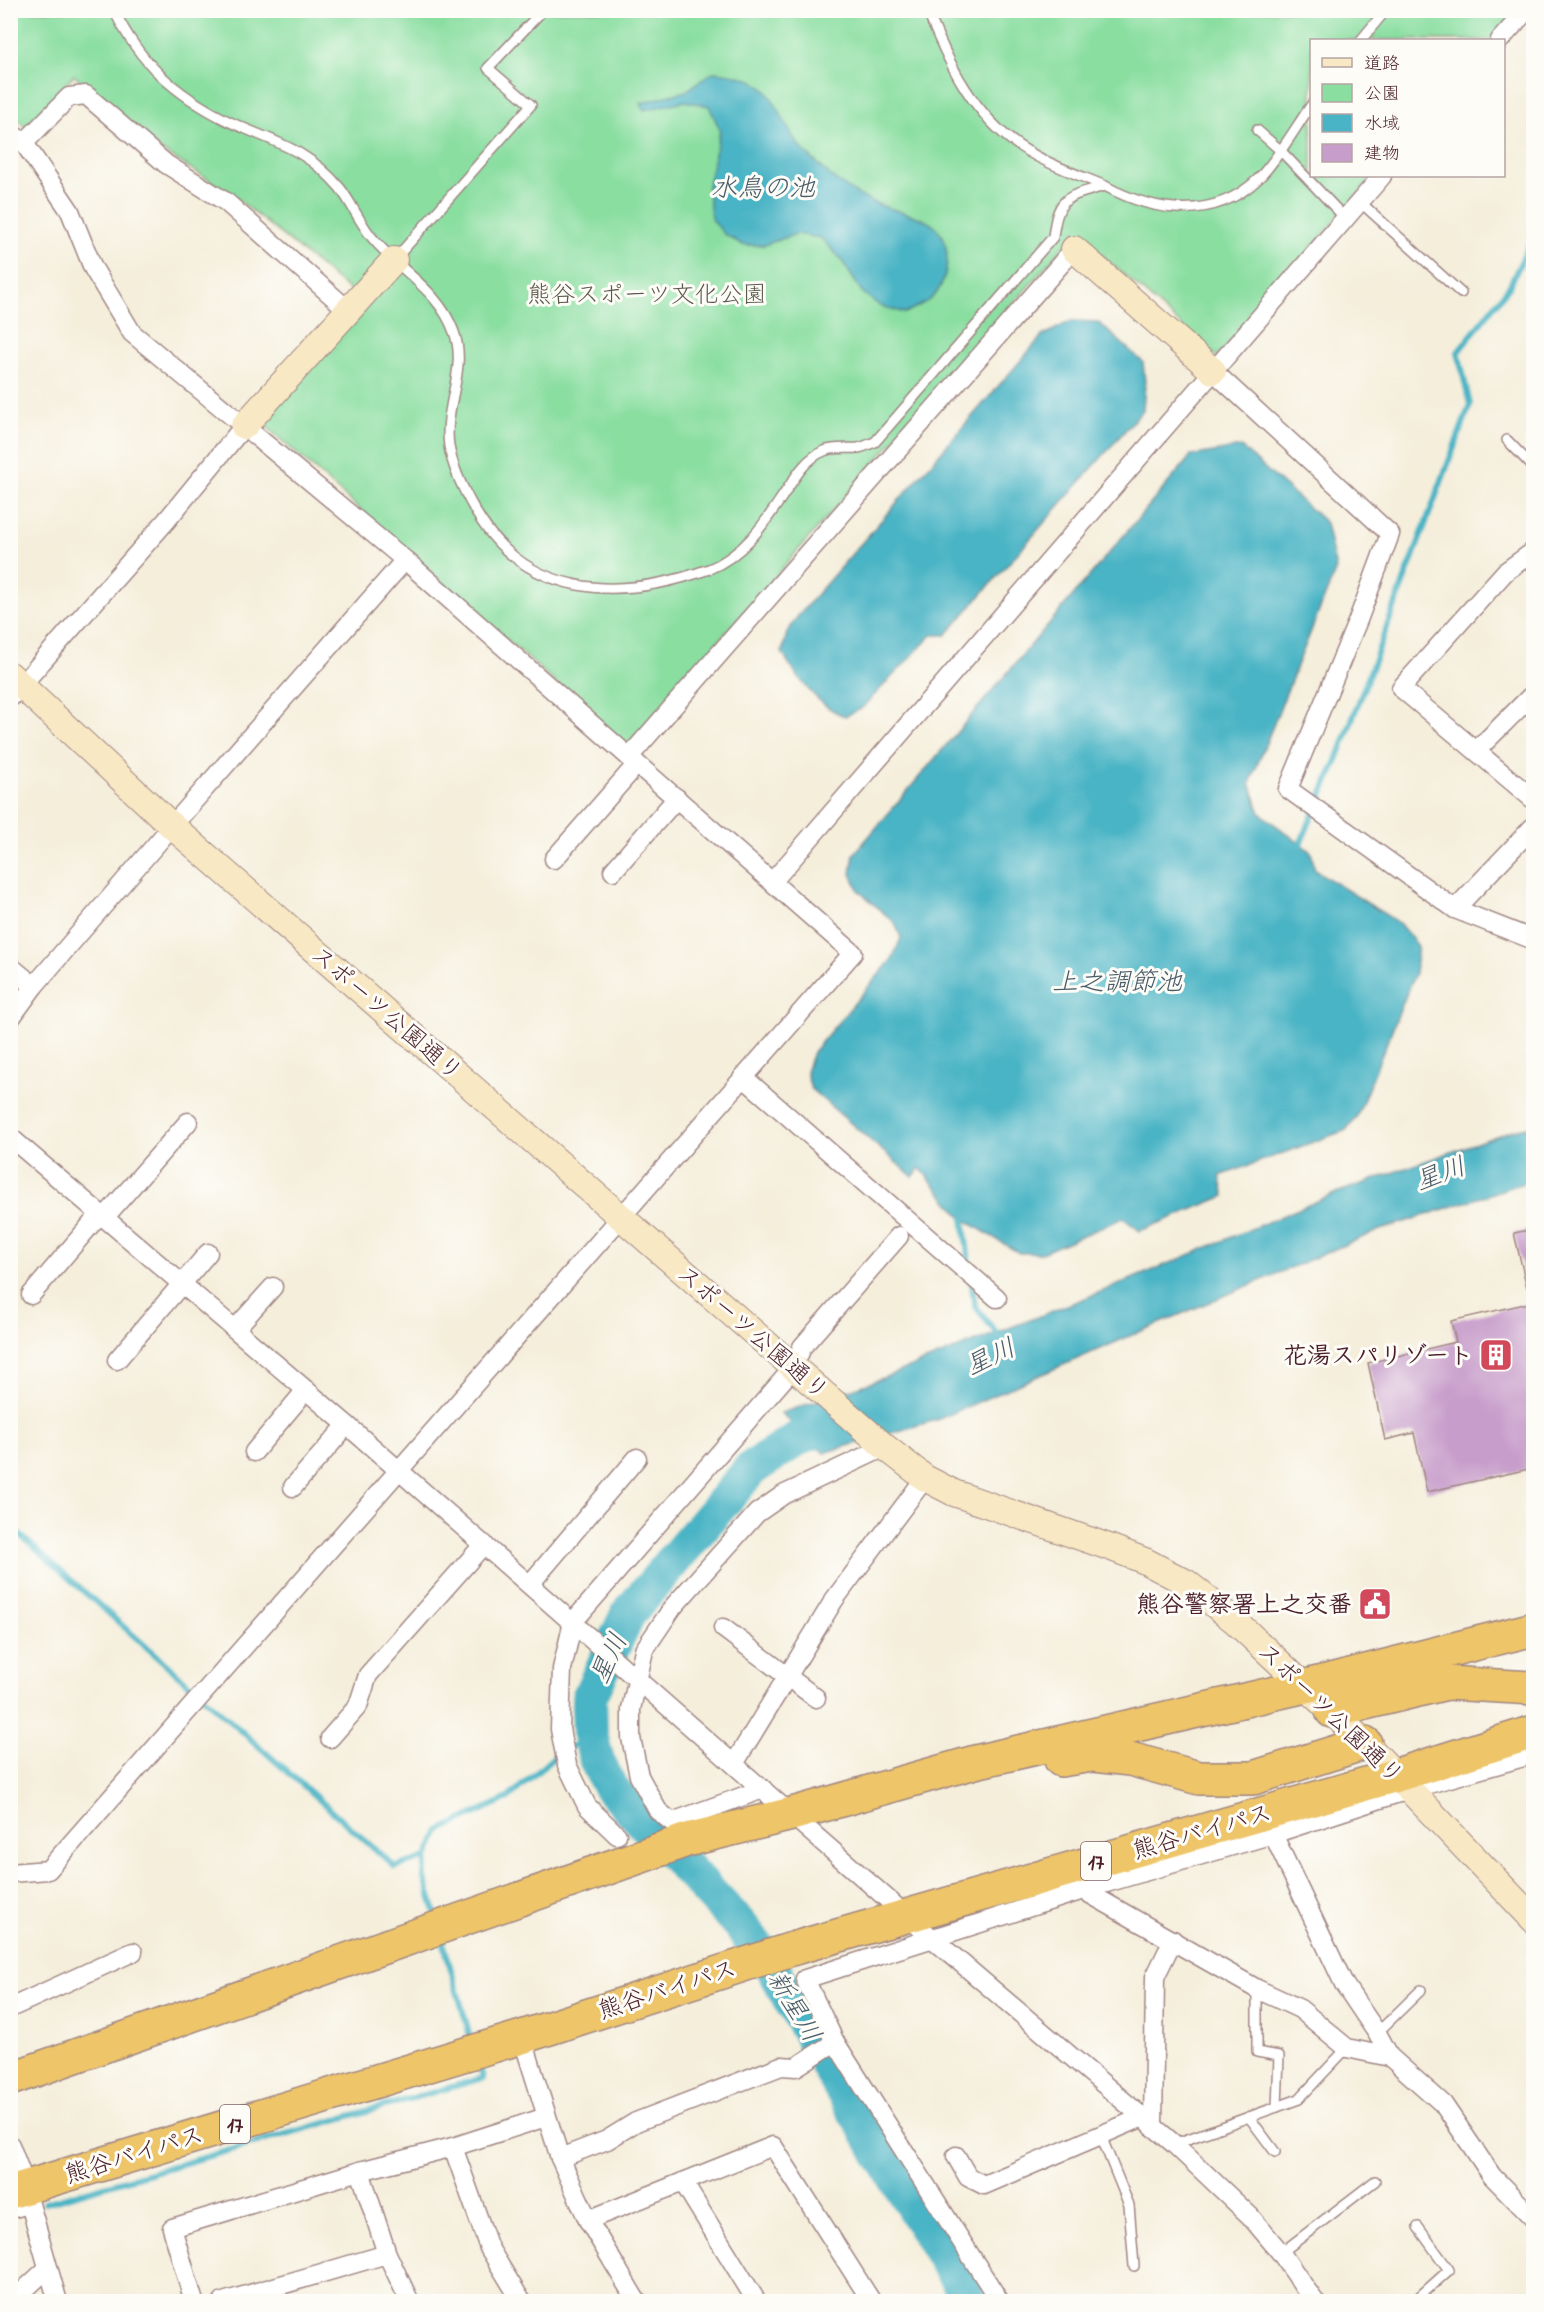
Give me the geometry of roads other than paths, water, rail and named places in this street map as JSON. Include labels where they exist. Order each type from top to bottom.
[{"type":"highway","points":[[10,2079],[438,1927],[625,1847],[687,1840],[792,1814],[954,1768],[1306,1686],[1533,1629]]},
{"type":"highway","points":[[1332,1711],[1447,1683],[1533,1688]]},
{"type":"highway","name":"熊谷バイパス","points":[[19,2198],[795,1948],[907,1915],[1404,1782],[1533,1732]]},
{"type":"highway","points":[[954,1768],[977,1777],[1093,1755],[1130,1759],[1199,1778],[1253,1778],[1365,1743]]},
{"type":"street","points":[[1501,39],[1527,10]]},
{"type":"street","points":[[10,1873],[48,1870],[853,953],[405,560],[132,333],[93,268],[70,211],[17,137],[69,97],[86,95],[166,164],[226,202],[348,310]]},
{"type":"street","points":[[773,881],[1381,177]]},
{"type":"street","points":[[554,860],[633,760],[1074,249],[1213,371],[1390,534],[1358,620],[1288,789],[1455,909],[1533,940]]},
{"type":"street","points":[[14,687],[165,521],[244,426],[394,260]]},
{"type":"street","points":[[1533,551],[1505,572],[1401,688],[1533,800]]},
{"type":"street","points":[[10,1018],[34,986],[405,560]]},
{"type":"street","name":"スポーツ公園通り","points":[[14,687],[885,1447],[925,1478],[954,1493],[1145,1561],[1187,1583],[1235,1621],[1306,1686],[1529,1909]]},
{"type":"street","points":[[1476,752],[1533,693]]},
{"type":"street","points":[[614,871],[677,798]]},
{"type":"street","points":[[1455,909],[1533,826]]},
{"type":"street","points":[[10,966],[34,986]]},
{"type":"street","points":[[743,1077],[997,1298]]},
{"type":"street","points":[[31,1295],[188,1122]]},
{"type":"street","points":[[10,1137],[347,1425],[933,1939],[1174,2144],[1250,2216],[1281,2253],[1315,2301]]},
{"type":"street","points":[[625,1847],[587,1806],[567,1765],[562,1737],[562,1669],[573,1622],[799,1371],[802,1347],[898,1236]]},
{"type":"street","points":[[117,1360],[208,1253]]},
{"type":"street","points":[[235,1329],[273,1287]]},
{"type":"street","points":[[254,1452],[306,1390]]},
{"type":"street","points":[[293,1487],[347,1425]]},
{"type":"street","points":[[763,1789],[672,1822],[658,1811],[639,1776],[631,1738],[631,1709],[644,1650],[673,1607],[757,1513],[783,1495],[885,1447]]},
{"type":"street","points":[[530,1584],[637,1458]]},
{"type":"street","points":[[734,1764],[834,1600],[925,1478]]},
{"type":"street","points":[[330,1738],[358,1706],[368,1675],[484,1544]]},
{"type":"street","points":[[723,1628],[816,1698]]},
{"type":"street","points":[[1000,2301],[835,2042],[805,1979],[1083,1890],[1273,1834],[1404,1782],[1533,1754]]},
{"type":"street","points":[[1273,1834],[1344,1984],[1390,2057],[1443,2104],[1492,2176],[1533,2219]]},
{"type":"street","points":[[1083,1890],[1257,1989],[1300,2009],[1347,2048],[1390,2057]]},
{"type":"street","points":[[1148,2122],[1155,1977],[1173,1940]]},
{"type":"street","points":[[10,2008],[133,1952]]},
{"type":"street","points":[[522,2037],[560,2158],[588,2220],[628,2298]]},
{"type":"street","points":[[560,2158],[607,2140],[636,2122],[781,2066],[796,2067],[835,2042]]},
{"type":"street","points":[[194,2301],[172,2228],[360,2171],[453,2147],[546,2117]]},
{"type":"street","points":[[956,2156],[968,2177],[984,2185],[1101,2136],[1148,2122]]},
{"type":"street","points":[[10,2145],[19,2198],[48,2268],[58,2301]]},
{"type":"street","points":[[588,2220],[773,2146],[872,2301]]},
{"type":"street","points":[[453,2147],[489,2248],[522,2301]]},
{"type":"street","points":[[360,2171],[387,2254],[410,2301]]},
{"type":"street","points":[[683,2182],[757,2301]]},
{"type":"street","points":[[223,2301],[387,2254]]},
{"type":"street","points":[[11,2301],[48,2268]]},
{"type":"lane","points":[[114,10],[125,33],[140,55],[162,79],[227,120],[275,139],[309,159],[342,190],[374,240],[440,303],[456,335],[459,357],[449,413],[448,445],[464,491],[478,516],[497,542],[522,563],[549,577],[584,586],[615,590],[685,577],[714,567],[746,546],[764,524],[795,473],[824,451],[859,447],[875,442],[1053,237],[1058,208],[1078,194],[1105,186]]},
{"type":"lane","points":[[394,260],[531,105],[488,68],[543,10]]},
{"type":"lane","points":[[927,10],[959,81],[979,109],[1011,140],[1048,162],[1123,196],[1172,210],[1215,204],[1237,195],[1259,178],[1310,105]]},
{"type":"lane","points":[[1362,39],[1386,10]]},
{"type":"lane","points":[[1257,130],[1280,150],[1345,218]]},
{"type":"lane","points":[[1359,201],[1461,293]]},
{"type":"lane","points":[[1506,440],[1533,468]]},
{"type":"lane","points":[[1257,1989],[1257,2052],[1279,2056],[1277,2107]]},
{"type":"lane","points":[[1377,2033],[1420,1990]]},
{"type":"lane","points":[[1174,2144],[1299,2099],[1347,2048]]},
{"type":"lane","points":[[1249,2117],[1275,2152]]},
{"type":"lane","points":[[1101,2136],[1129,2205],[1134,2266]]},
{"type":"lane","points":[[1281,2253],[1376,2181]]},
{"type":"lane","points":[[1418,2227],[1449,2270],[1420,2296],[1423,2301]]},
{"type":"water","name":"水鳥の池","points":[[713,72],[733,74],[759,85],[774,102],[797,143],[843,185],[872,202],[916,217],[935,227],[941,234],[947,254],[945,275],[936,294],[905,313],[880,306],[862,292],[840,258],[821,238],[796,234],[764,245],[743,245],[724,234],[711,218],[708,186],[720,130],[709,106],[685,101],[644,110],[641,103],[686,91]]},
{"type":"water","points":[[1071,321],[1098,322],[1143,362],[1145,383],[1143,410],[946,635],[932,635],[861,709],[846,716],[827,707],[809,690],[782,652],[787,633],[798,616],[1042,336]]},
{"type":"water","name":"上之調節池","points":[[1241,447],[1326,523],[1336,569],[1250,783],[1260,813],[1311,852],[1315,870],[1399,923],[1418,946],[1415,973],[1357,1116],[1346,1130],[1220,1176],[1225,1196],[1140,1231],[1123,1218],[1042,1253],[1019,1253],[963,1219],[920,1168],[913,1177],[811,1089],[806,1072],[813,1052],[892,959],[901,938],[895,923],[859,891],[851,874],[854,854],[1191,456]]},
{"type":"water","name":"星川","points":[[1533,1126],[1533,1180],[1380,1230],[939,1419],[824,1453],[781,1413],[870,1383],[1103,1291],[1339,1192],[1513,1130]]},
{"type":"waterway","points":[[1297,851],[1337,760],[1470,405],[1458,352],[1509,287],[1534,235]]},
{"type":"waterway","points":[[968,1215],[963,1219],[970,1267]]},
{"type":"waterway","name":"星川","points":[[971,1280],[975,1306],[1001,1339]]},
{"type":"waterway","name":"新星川","points":[[852,1423],[805,1434],[751,1469],[628,1614],[589,1698],[590,1735],[597,1761],[610,1787],[741,1926],[772,1967],[844,2093],[971,2302]]},
{"type":"waterway","points":[[10,1526],[395,1867],[427,1857]]},
{"type":"waterway","points":[[437,1919],[424,1875],[427,1857],[439,1831],[508,1798],[554,1757],[590,1735]]},
{"type":"waterway","points":[[442,1938],[472,2043]]},
{"type":"waterway","points":[[45,2203],[483,2078],[478,2061]]},
{"type":"place","name":"花湯スパリゾート","points":[[1496,1355]]},
{"type":"place","name":"熊谷警察署上之交番","points":[[1375,1604]]},
{"type":"park label","name":"熊谷スポーツ文化公園","points":[[647,294]]}]
